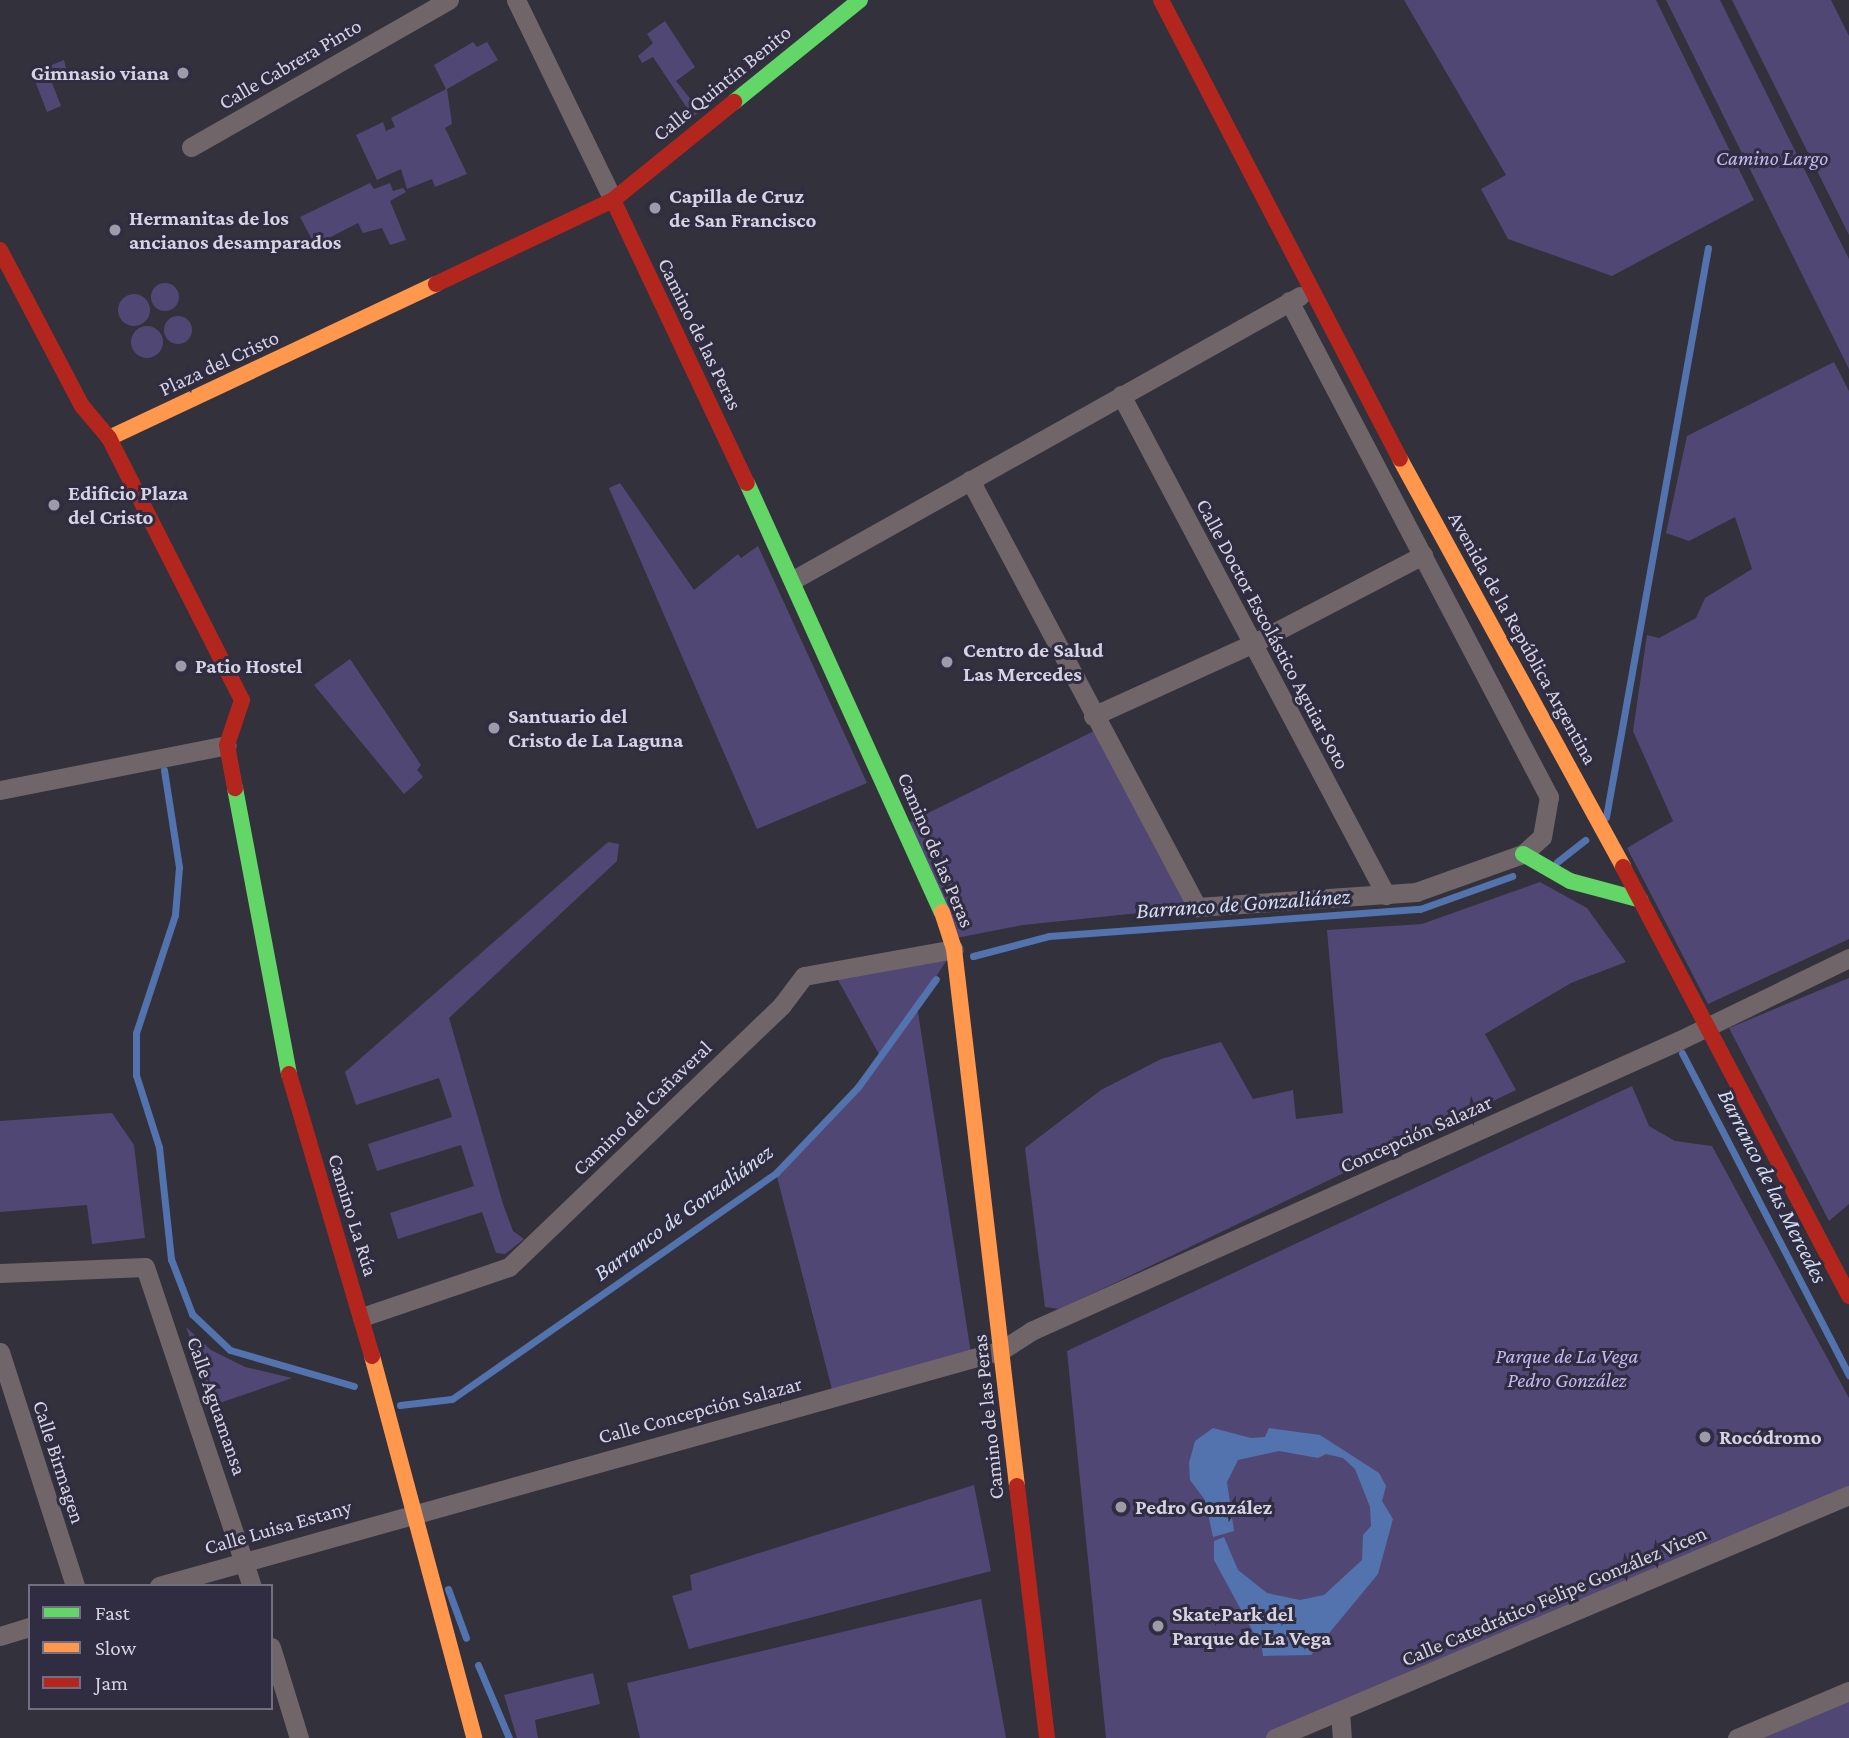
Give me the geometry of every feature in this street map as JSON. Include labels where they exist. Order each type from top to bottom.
[{"type":"street","name":"Calle Cabrera Pinto","points":[[191,147],[449,0]]},
{"type":"street","points":[[516,0],[613,200]]},
{"type":"street","name":"Calle Quintín Benito","points":[[613,200],[860,0]]},
{"type":"street","name":"Avenida de la República Argentina","points":[[1161,0],[1308,292],[1641,900],[1849,1296]]},
{"type":"street","name":"Camino de las Peras","points":[[613,200],[793,580],[937,897],[954,949],[1047,1738]]},
{"type":"street","name":"Plaza del Cristo","points":[[108,438],[613,200]]},
{"type":"street","points":[[0,250],[82,406],[108,438]]},
{"type":"street","points":[[793,580],[1308,292]]},
{"type":"street","points":[[970,480],[1093,716],[1197,907],[1386,895],[1440,887],[1470,871],[1523,854],[1542,837],[1549,797],[1289,301]]},
{"type":"street","name":"Calle Doctor Escolástico Aguiar Soto","points":[[1121,395],[1386,895]]},
{"type":"street","name":"Camino La Rúa","points":[[108,438],[242,700],[227,745],[281,1047],[362,1317],[410,1513],[474,1738]]},
{"type":"street","points":[[1093,716],[1252,644],[1423,555]]},
{"type":"street","points":[[0,790],[227,745]]},
{"type":"street","points":[[1523,854],[1570,881],[1641,900]]},
{"type":"street","name":"Camino del Cañaveral","points":[[362,1317],[509,1267],[782,1004],[804,976],[954,949]]},
{"type":"street","name":"Concepción Salazar","points":[[1002,1350],[1031,1331],[1708,1025],[1849,958]]},
{"type":"street","name":"Calle Aguamansa","points":[[0,1273],[145,1267],[246,1559],[252,1584]]},
{"type":"street","name":"Calle Concepción Salazar","points":[[410,1513],[1002,1350]]},
{"type":"street","name":"Calle Birmagen","points":[[0,1352],[74,1584]]},
{"type":"street","name":"Calle Catedrático Felipe González Vicen","points":[[1275,1738],[1849,1495]]},
{"type":"street","name":"Calle Luisa Estany","points":[[165,1584],[410,1513]]},
{"type":"street","points":[[0,1636],[28,1628]]},
{"type":"street","points":[[273,1654],[299,1738]]},
{"type":"street","points":[[1737,1738],[1849,1691]]},
{"type":"street","points":[[1340,1711],[1342,1738]]},
{"type":"green space","points":[[1404,0],[1656,0],[1754,200],[1612,276],[1508,239],[1481,189],[1506,175]]},
{"type":"green space","name":"Camino Largo","points":[[1666,0],[1720,0],[1849,259],[1849,369]]},
{"type":"green space","points":[[1732,0],[1831,0],[1849,36],[1849,235]]},
{"type":"green space","points":[[665,21],[695,67],[676,81],[700,111],[693,117],[653,57],[642,63],[638,56],[653,43],[647,34]]},
{"type":"green space","points":[[473,42],[477,47],[487,42],[498,60],[447,89],[452,124],[445,128],[467,174],[435,187],[432,179],[407,189],[401,169],[377,180],[356,135],[383,122],[386,131],[395,127],[391,118],[446,89],[434,65]]},
{"type":"green space","points":[[64,60],[68,76],[52,83],[61,106],[47,112],[32,73]]},
{"type":"green space","points":[[370,183],[374,189],[390,183],[393,191],[403,188],[406,192],[390,201],[406,240],[390,245],[382,228],[363,233],[358,223],[315,245],[300,217]]},
{"type":"green space","points":[[165,283],[175,287],[179,297],[175,307],[165,311],[155,307],[151,297],[155,287]]},
{"type":"green space","points":[[134,294],[145,299],[150,310],[145,321],[134,326],[123,321],[118,310],[123,299]]},
{"type":"green space","points":[[178,316],[188,320],[192,330],[188,340],[178,344],[168,340],[164,330],[168,320]]},
{"type":"green space","points":[[147,326],[158,331],[163,342],[158,353],[147,358],[136,353],[131,342],[136,331]]},
{"type":"green space","points":[[1834,362],[1849,391],[1849,939],[1708,1004],[1627,848],[1673,821],[1633,731],[1647,635],[1659,638],[1696,618],[1705,598],[1752,569],[1735,517],[1689,541],[1666,533],[1687,436]]},
{"type":"green space","points":[[620,483],[694,590],[738,554],[741,558],[758,546],[867,783],[757,829],[609,488]]},
{"type":"green space","points":[[350,659],[421,765],[417,770],[423,777],[404,794],[314,685]]},
{"type":"green space","points":[[1100,728],[1197,907],[1023,925],[951,939],[906,824]]},
{"type":"green space","points":[[608,842],[619,844],[617,861],[449,1018],[503,1204],[513,1231],[524,1239],[505,1254],[496,1253],[482,1212],[398,1239],[390,1213],[474,1186],[461,1145],[377,1171],[368,1144],[452,1117],[439,1078],[356,1105],[345,1072]]},
{"type":"green space","points":[[1540,882],[1587,908],[1626,962],[1571,983],[1485,1034],[1516,1090],[1059,1309],[1045,1307],[1025,1148],[1101,1090],[1161,1059],[1221,1042],[1253,1099],[1293,1090],[1296,1119],[1343,1113],[1327,930],[1422,924]]},
{"type":"green space","points":[[954,949],[917,1006],[972,1360],[834,1397],[776,1173],[881,1058],[832,969]]},
{"type":"green space","points":[[1849,978],[1849,1204],[1829,1221],[1729,1028]]},
{"type":"green space","name":"Parque de La Vega Pedro González","points":[[1632,1086],[1649,1126],[1675,1141],[1712,1146],[1849,1398],[1849,1495],[1275,1738],[1106,1738],[1067,1351]]},
{"type":"green space","points":[[112,1113],[134,1145],[145,1238],[92,1244],[87,1205],[0,1212],[0,1121]]},
{"type":"green space","points":[[186,1327],[211,1350],[245,1367],[292,1378],[214,1405]]},
{"type":"green space","points":[[974,1485],[991,1571],[689,1649],[672,1596],[692,1590],[690,1575]]},
{"type":"green space","points":[[981,1599],[1006,1738],[640,1738],[627,1683]]},
{"type":"green space","points":[[593,1673],[600,1704],[535,1720],[538,1738],[517,1738],[504,1695]]},
{"type":"green space","points":[[1849,1698],[1849,1738],[1756,1738]]},
{"type":"water","points":[[1213,1428],[1251,1438],[1265,1437],[1269,1428],[1320,1435],[1379,1473],[1386,1486],[1382,1501],[1393,1519],[1378,1574],[1311,1655],[1263,1656],[1260,1636],[1253,1632],[1214,1560],[1214,1541],[1224,1537],[1238,1570],[1267,1593],[1300,1600],[1324,1595],[1362,1560],[1363,1535],[1371,1526],[1370,1507],[1355,1469],[1343,1458],[1326,1454],[1318,1458],[1279,1451],[1238,1460],[1227,1482],[1234,1531],[1213,1537],[1205,1500],[1190,1480],[1189,1463],[1195,1441]]},
{"type":"waterway","points":[[1606,817],[1708,248]]},
{"type":"waterway","name":"Barranco de Gonzaliánez","points":[[164,770],[179,867],[175,915],[136,1033],[136,1075],[159,1147],[171,1259],[192,1314],[230,1350],[354,1386]]},
{"type":"waterway","points":[[1557,862],[1585,840]]},
{"type":"waterway","name":"Barranco de Gonzaliánez","points":[[973,956],[1049,936],[1420,909],[1512,876]]},
{"type":"waterway","name":"Barranco de Gonzaliánez","points":[[400,1405],[452,1399],[776,1173],[858,1087],[936,979]]},
{"type":"waterway","name":"Barranco de las Mercedes","points":[[1682,1053],[1849,1375]]},
{"type":"waterway","points":[[448,1589],[466,1638]]},
{"type":"waterway","points":[[478,1665],[509,1738]]},
{"type":"traffic: fast","points":[[734,102],[860,0]]},
{"type":"traffic: fast","points":[[747,483],[942,912]]},
{"type":"traffic: fast","points":[[235,788],[289,1074]]},
{"type":"traffic: fast","points":[[1523,854],[1570,881],[1641,900]]},
{"type":"traffic: slow","points":[[109,438],[436,284]]},
{"type":"traffic: slow","points":[[1400,459],[1623,867]]},
{"type":"traffic: slow","points":[[942,912],[954,949],[1017,1486]]},
{"type":"traffic: slow","points":[[372,1356],[474,1738]]},
{"type":"traffic: jam","points":[[1161,0],[1400,459]]},
{"type":"traffic: jam","points":[[436,284],[613,200],[734,102]]},
{"type":"traffic: jam","points":[[613,200],[747,483]]},
{"type":"traffic: jam","points":[[0,250],[82,406],[109,438],[242,700],[227,745],[235,788]]},
{"type":"traffic: jam","points":[[1623,867],[1849,1296]]},
{"type":"traffic: jam","points":[[289,1074],[372,1356]]},
{"type":"traffic: jam","points":[[1017,1486],[1047,1738]]},
{"type":"place","name":"Gimnasio viana","points":[[183,73]]},
{"type":"place","name":"Capilla de Cruz de San Francisco","points":[[655,208]]},
{"type":"place","name":"Hermanitas de los ancianos desamparados","points":[[115,230]]},
{"type":"place","name":"Edificio Plaza del Cristo","points":[[54,505]]},
{"type":"place","name":"Centro de Salud Las Mercedes","points":[[947,662]]},
{"type":"place","name":"Patio Hostel","points":[[181,666]]},
{"type":"place","name":"Santuario del Cristo de La Laguna","points":[[494,728]]},
{"type":"place","name":"Rocódromo","points":[[1705,1437]]},
{"type":"place","name":"Pedro González","points":[[1121,1507]]},
{"type":"place","name":"SkatePark del Parque de La Vega","points":[[1158,1626]]}]
